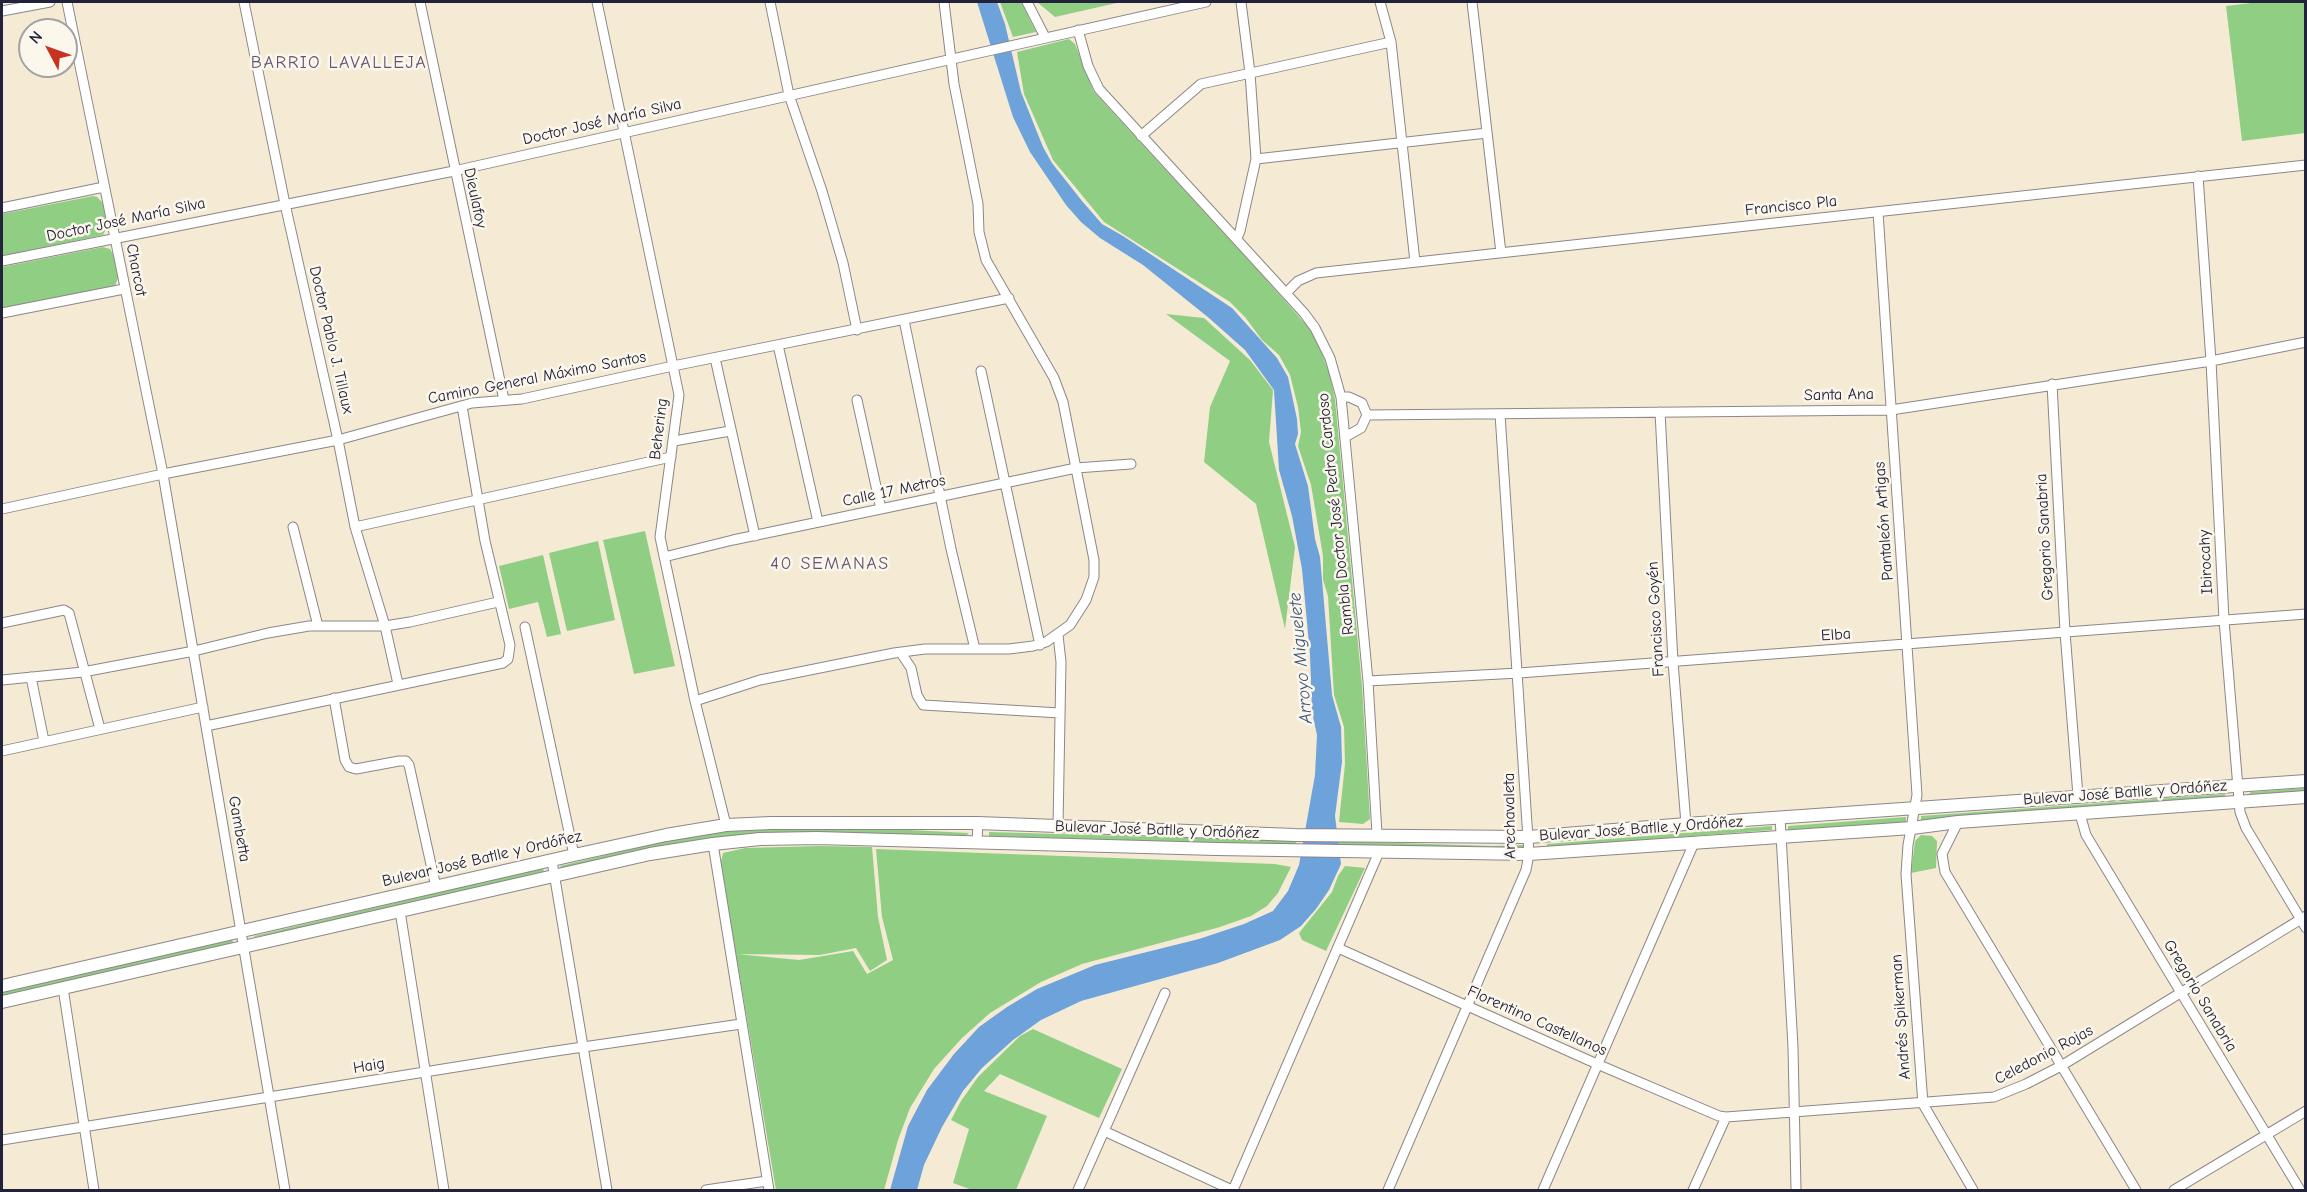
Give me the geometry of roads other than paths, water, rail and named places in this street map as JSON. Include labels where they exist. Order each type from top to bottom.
[{"type":"main road","name":"Bulevar José Batlle y Ordóñez","points":[[2,986],[574,855],[666,835],[726,825],[978,823],[1295,835],[1529,837],[1780,817],[2306,781]]},
{"type":"main road","name":"Bulevar José Batlle y Ordóñez","points":[[2,1002],[650,854],[760,839],[817,838],[1348,852],[1529,854],[1912,828],[1958,822],[2306,796]]},
{"type":"street","points":[[2,11],[50,2]]},
{"type":"street","name":"Charcot","points":[[67,2],[163,474]]},
{"type":"street","name":"Doctor Pablo J. Tillaux","points":[[244,2],[355,527],[385,626],[398,684]]},
{"type":"street","name":"Dieulafoy","points":[[420,2],[504,400]]},
{"type":"street","name":"Behering","points":[[597,2],[679,395],[660,537],[695,701],[726,825]]},
{"type":"street","points":[[770,2],[789,95],[822,191],[843,263],[857,330]]},
{"type":"street","points":[[695,701],[760,680],[901,652],[1009,649],[1040,645],[1070,625],[1086,600],[1094,577],[1094,560],[1063,402],[1054,378],[986,260],[979,232],[978,204],[954,84],[953,58],[944,2]]},
{"type":"street","points":[[1027,2],[1045,37]]},
{"type":"street","name":"Doctor José María Silva","points":[[2,261],[454,171],[1206,2]]},
{"type":"street","points":[[1237,238],[1256,159],[1250,74],[1241,2]]},
{"type":"street","points":[[1380,2],[1390,42],[1415,262]]},
{"type":"street","points":[[1472,2],[1501,253]]},
{"type":"street","name":"Rambla Doctor José Pedro Cardoso","points":[[1078,30],[1092,78],[1098,89],[1305,313],[1323,342],[1336,375],[1341,397],[1368,681],[1377,834]]},
{"type":"street","points":[[1141,136],[1201,84],[1390,42]]},
{"type":"street","points":[[1256,159],[1487,133]]},
{"type":"street","name":"Francisco Pla","points":[[1287,293],[1298,281],[1316,273],[2306,165]]},
{"type":"street","name":"Ibirocahy","points":[[2198,176],[2211,361],[2224,620],[2242,820],[2304,921]]},
{"type":"street","points":[[2,208],[104,187]]},
{"type":"street","name":"Pantaleón Artigas","points":[[1878,212],[1917,795],[1912,828]]},
{"type":"street","points":[[2,313],[124,289]]},
{"type":"street","name":"Camino General Máximo Santos","points":[[2,509],[163,474],[338,440],[462,406],[522,399],[672,366],[1009,298]]},
{"type":"street","points":[[904,320],[951,549],[975,649]]},
{"type":"street","name":"Santa Ana","points":[[1367,416],[1891,410],[2211,361],[2306,342]]},
{"type":"street","points":[[778,345],[818,522]]},
{"type":"street","points":[[715,358],[755,536]]},
{"type":"street","points":[[981,371],[1040,645]]},
{"type":"street","name":"Gregorio Sanabria","points":[[2052,384],[2065,632],[2078,796]]},
{"type":"street","points":[[1341,397],[1349,396],[1362,403],[1367,416],[1361,428],[1345,437]]},
{"type":"street","points":[[857,400],[881,509]]},
{"type":"street","points":[[206,726],[503,663],[508,659],[510,645],[498,602],[462,406]]},
{"type":"street","name":"Francisco Goyén","points":[[1660,412],[1673,662],[1686,824]]},
{"type":"street","name":"Arechavaleta","points":[[1388,1191],[1526,870],[1529,854],[1519,673],[1500,414]]},
{"type":"street","points":[[674,441],[730,431]]},
{"type":"street","points":[[355,527],[671,457]]},
{"type":"street","name":"Calle 17 Metros","points":[[664,557],[1076,468],[1131,464]]},
{"type":"street","name":"Gambetta","points":[[163,474],[285,1191]]},
{"type":"street","points":[[293,527],[318,626]]},
{"type":"street","points":[[2,680],[84,672],[194,651],[268,633],[318,626],[385,626],[498,602]]},
{"type":"street","points":[[2,623],[64,610],[69,613],[100,729]]},
{"type":"street","name":"Elba","points":[[1368,681],[1673,662],[2306,614]]},
{"type":"street","points":[[525,627],[574,855]]},
{"type":"street","points":[[1058,635],[1061,662],[1058,826]]},
{"type":"street","points":[[911,668],[912,660],[920,650]]},
{"type":"street","points":[[901,652],[911,668],[917,695],[923,705],[1060,713]]},
{"type":"street","points":[[31,677],[44,741]]},
{"type":"street","points":[[334,698],[345,760],[349,767],[356,769],[399,760],[406,761],[409,765],[436,887]]},
{"type":"street","points":[[2,751],[203,707]]},
{"type":"street","name":"Gregorio Sanabria","points":[[2080,814],[2086,835],[2300,1191]]},
{"type":"street","points":[[1780,817],[1793,1047],[1796,1191]]},
{"type":"street","points":[[1958,822],[1943,848],[1942,864],[2136,1191]]},
{"type":"street","points":[[977,842],[978,823]]},
{"type":"street","name":"Andrés Spikerman","points":[[1912,828],[1906,866],[1906,887],[1923,1104],[1973,1191]]},
{"type":"street","points":[[1543,1191],[1694,843]]},
{"type":"street","points":[[706,1191],[768,1186],[741,1024],[731,944],[713,844]]},
{"type":"street","points":[[1104,1131],[1232,1191],[1379,852]]},
{"type":"street","points":[[552,861],[607,1191]]},
{"type":"street","points":[[400,911],[444,1191]]},
{"type":"street","name":"Celedonio Rojas","points":[[1726,1117],[1994,1097],[2061,1066],[2304,921]]},
{"type":"street","name":"Florentino Castellanos","points":[[1338,948],[1598,1064],[1726,1117]]},
{"type":"street","points":[[63,988],[94,1191]]},
{"type":"street","points":[[1078,1191],[1165,993]]},
{"type":"street","name":"Haig","points":[[2,1140],[741,1024]]},
{"type":"street","points":[[2174,1191],[2306,1111]]},
{"type":"street","points":[[1693,1191],[1726,1117]]},
{"type":"water","points":[[977,2],[997,2],[1005,24],[1021,92],[1043,147],[1052,163],[1082,201],[1102,224],[1232,308],[1277,358],[1288,377],[1297,419],[1298,434],[1295,444],[1308,486],[1315,539],[1320,557],[1332,695],[1341,727],[1342,762],[1335,816],[1341,864],[1329,890],[1316,909],[1301,926],[1280,940],[1218,963],[1081,1001],[1041,1020],[1013,1040],[982,1068],[963,1091],[924,1165],[917,1190],[890,1190],[908,1126],[927,1090],[954,1054],[979,1027],[1037,989],[1095,965],[1199,939],[1244,924],[1273,911],[1288,891],[1299,865],[1315,775],[1317,735],[1312,712],[1310,654],[1302,569],[1292,516],[1279,470],[1274,390],[1245,350],[1143,265],[1100,238],[1066,205],[1030,152],[1013,117]]},
{"type":"district","name":"BARRIO LAVALLEJA","points":[[339,63]]},
{"type":"district","name":"40 SEMANAS","points":[[830,564]]},
{"type":"water label","name":"Arroyo Miguelete","points":[[1301,658]]}]
